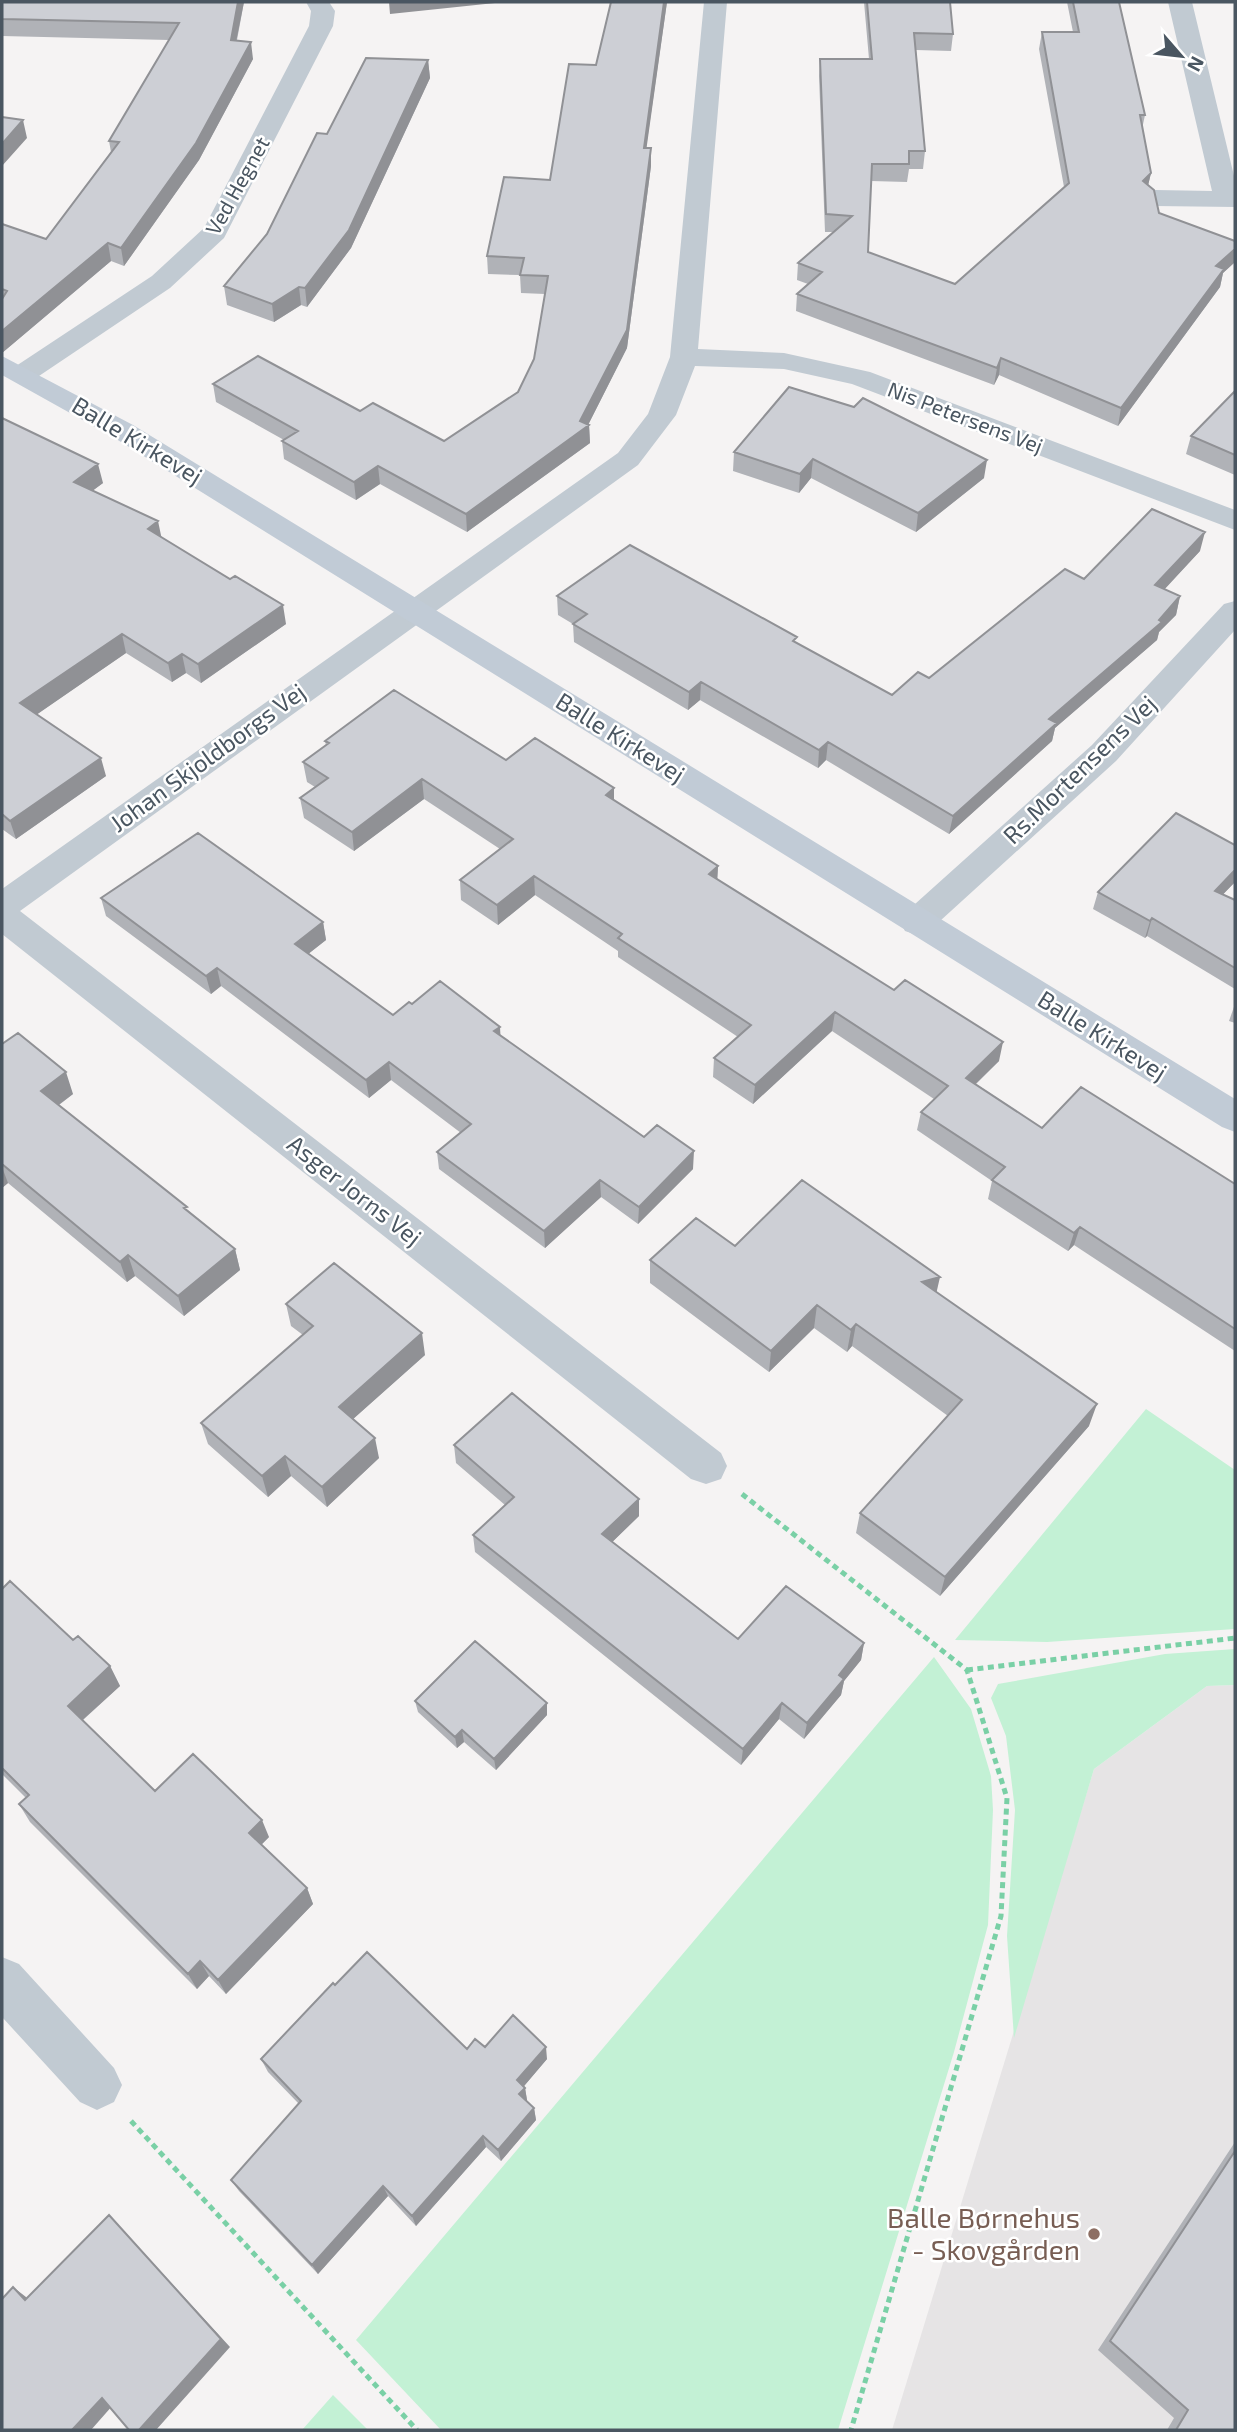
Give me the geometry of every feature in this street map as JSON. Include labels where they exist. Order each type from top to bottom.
[{"type":"street","name":"Ved Hegnet","points":[[12,369],[161,282],[215,232],[321,26],[323,10],[318,2]]},
{"type":"street","points":[[414,609],[628,459],[662,415],[684,357],[715,2]]},
{"type":"street","points":[[1155,198],[1231,199],[1180,2]]},
{"type":"street","name":"Nis Petersens Vej","points":[[684,357],[784,361],[860,378],[1235,521]]},
{"type":"street","name":"Balle Kirkevej","points":[[12,369],[123,431],[1235,1117]]},
{"type":"street","name":"Johan Skjoldborgs Vej","points":[[2,906],[414,609]]},
{"type":"street","name":"Rs.Mortensens Vej","points":[[917,922],[1104,754],[1235,611]]},
{"type":"street","name":"Asger Jorns Vej","points":[[2,915],[706,1466]]},
{"type":"street","points":[[2,1981],[97,2085]]},
{"type":"path","points":[[706,1466],[967,1670],[1007,1798],[1001,1916],[851,2430]]},
{"type":"path","points":[[967,1670],[1235,1638]]},
{"type":"path","points":[[97,2085],[417,2430]]},
{"type":"shaded area","name":"Balle Børnehus - Skovgården","points":[[1235,1685],[1235,2430],[892,2430],[1094,1769],[1207,1686]]},
{"type":"green space","points":[[1146,1409],[1235,1470],[1235,1629],[1047,1642],[955,1640]]},
{"type":"green space","points":[[1235,1649],[1235,1685],[1207,1686],[1094,1769],[1014,2038],[1007,1936],[1015,1810],[1006,1736],[991,1698],[998,1684],[1165,1654]]},
{"type":"green space","points":[[934,1657],[971,1709],[991,1776],[993,1810],[988,1925],[954,2052],[838,2430],[441,2430],[356,2340]]},
{"type":"green space","points":[[333,2395],[368,2430],[302,2430]]},
{"type":"building","points":[[2,2],[238,2],[231,40],[251,42],[196,143],[121,248],[108,243],[2,331],[2,299],[7,291],[2,289],[2,224],[46,239],[119,142],[109,141],[179,23],[2,19]]},
{"type":"building","points":[[611,2],[664,2],[644,148],[651,148],[627,330],[580,421],[589,425],[466,514],[378,466],[354,482],[282,441],[298,431],[213,384],[258,356],[360,411],[373,403],[444,441],[518,392],[534,359],[548,276],[520,275],[524,258],[487,256],[504,177],[550,180],[569,64],[596,65]]},
{"type":"building","points":[[867,2],[950,2],[953,34],[914,33],[925,151],[909,151],[909,164],[872,164],[868,252],[955,284],[1069,183],[1042,32],[1079,32],[1073,2],[1119,2],[1145,115],[1140,115],[1151,173],[1143,181],[1154,190],[1159,213],[1235,241],[1235,249],[1216,266],[1224,269],[1121,408],[1001,358],[997,368],[797,294],[822,272],[798,263],[852,216],[826,214],[820,59],[872,59]]},
{"type":"building","points":[[366,58],[428,60],[349,230],[305,288],[299,287],[272,304],[224,286],[267,234],[317,133],[327,134]]},
{"type":"building","points":[[2,117],[23,120],[2,144]]},
{"type":"building","points":[[789,387],[854,407],[863,398],[987,460],[918,513],[813,459],[800,474],[734,452]]},
{"type":"building","points":[[1235,391],[1235,455],[1191,436]]},
{"type":"building","points":[[2,418],[98,464],[74,482],[158,521],[148,529],[230,579],[235,576],[283,605],[198,664],[182,654],[168,663],[122,634],[20,703],[101,758],[10,821],[2,814]]},
{"type":"building","points":[[1152,509],[1205,532],[1155,585],[1180,596],[1159,620],[1162,622],[1049,719],[1057,723],[953,816],[828,742],[819,750],[701,682],[689,692],[573,624],[587,614],[557,596],[630,545],[797,637],[793,641],[892,695],[918,672],[929,678],[1065,569],[1084,579]]},
{"type":"building","points":[[394,690],[506,760],[535,738],[614,788],[606,795],[718,866],[709,874],[894,990],[905,980],[1003,1042],[966,1078],[1042,1128],[1081,1087],[1235,1184],[1235,1329],[1080,1227],[1074,1233],[992,1180],[1005,1167],[921,1112],[948,1086],[835,1012],[755,1085],[714,1058],[751,1025],[618,938],[622,934],[534,876],[497,905],[460,880],[513,839],[422,779],[352,832],[300,798],[328,778],[303,762],[329,743],[325,741]]},
{"type":"building","points":[[1176,813],[1235,845],[1235,870],[1215,891],[1235,900],[1235,968],[1152,918],[1150,921],[1098,892]]},
{"type":"building","points":[[198,833],[323,922],[295,944],[393,1015],[409,1002],[412,1004],[440,981],[500,1027],[494,1031],[644,1137],[657,1125],[694,1151],[639,1207],[600,1180],[544,1231],[437,1152],[471,1124],[389,1062],[366,1080],[217,968],[206,976],[101,898]]},
{"type":"building","points":[[18,1033],[66,1072],[41,1091],[187,1207],[184,1208],[235,1249],[178,1296],[128,1255],[120,1262],[2,1164],[2,1044]]},
{"type":"building","points":[[802,1180],[940,1277],[922,1282],[1097,1404],[945,1577],[860,1513],[962,1400],[856,1324],[851,1330],[817,1305],[771,1351],[650,1260],[696,1218],[735,1246]]},
{"type":"building","points":[[334,1263],[422,1333],[339,1407],[375,1438],[322,1487],[285,1456],[262,1476],[201,1423],[313,1326],[286,1304]]},
{"type":"building","points":[[512,1393],[639,1499],[602,1534],[738,1639],[786,1586],[864,1643],[839,1675],[844,1679],[807,1723],[782,1703],[743,1749],[473,1535],[514,1497],[454,1445]]},
{"type":"building","points":[[10,1581],[73,1640],[78,1636],[110,1666],[68,1706],[155,1791],[193,1754],[262,1820],[249,1833],[307,1888],[218,1980],[200,1961],[188,1974],[19,1804],[29,1795],[2,1768],[2,1589]]},
{"type":"building","points":[[475,1641],[547,1703],[494,1759],[462,1730],[455,1737],[415,1701]]},
{"type":"building","points":[[367,1952],[467,2049],[475,2039],[485,2047],[513,2015],[546,2047],[517,2080],[525,2088],[519,2094],[534,2108],[498,2150],[483,2136],[412,2216],[383,2186],[312,2265],[231,2180],[301,2101],[261,2059],[333,1983],[335,1985]]},
{"type":"building","points":[[1235,2151],[1235,2430],[1176,2430],[1188,2410],[1110,2341]]},
{"type":"building","points":[[109,2215],[221,2339],[139,2430],[129,2430],[102,2398],[72,2430],[2,2430],[2,2299],[13,2287],[25,2300]]},
{"type":"place","name":"Balle Børnehus - Skovgården","points":[[1094,2234]]}]
